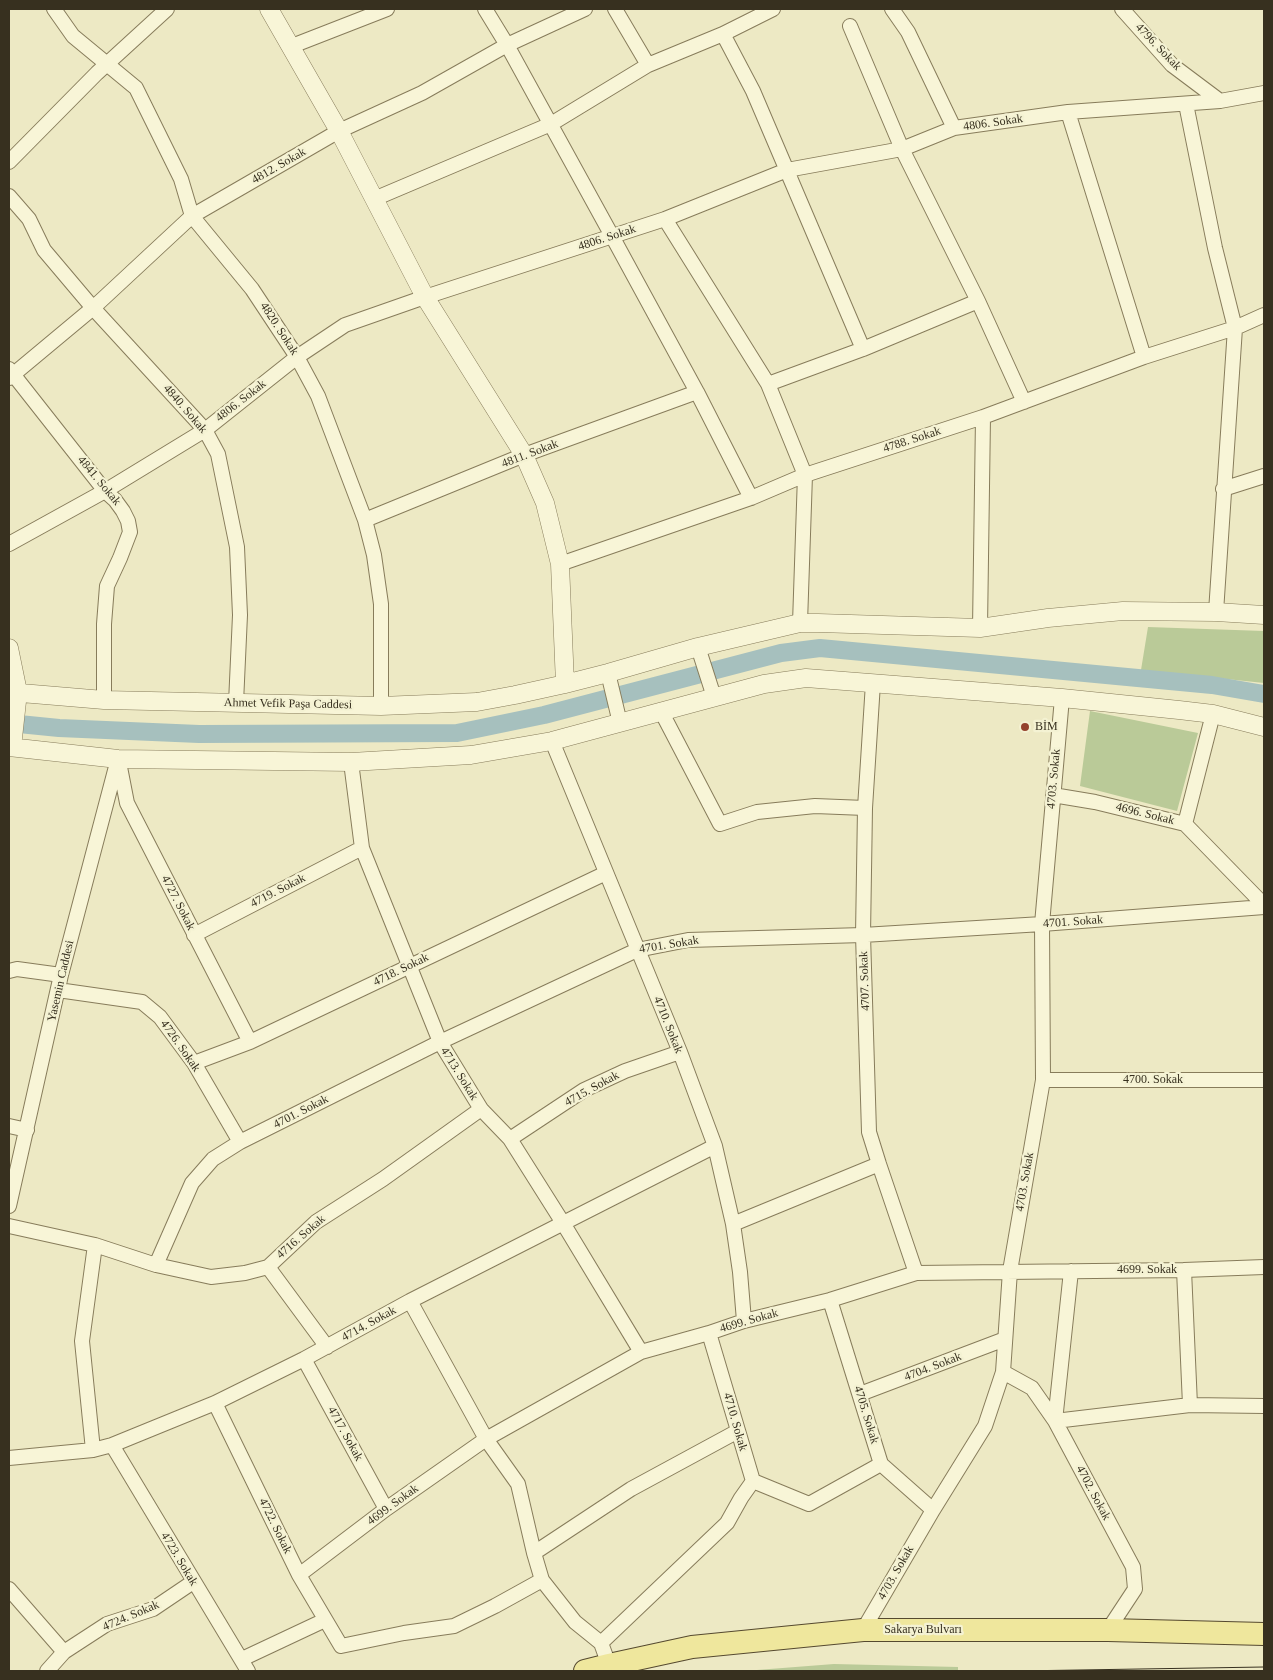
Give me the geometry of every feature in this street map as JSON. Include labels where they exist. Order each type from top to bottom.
[{"type":"main road","name":"Sakarya Bulvarı","points":[[585,1671],[692,1647],[863,1630],[1108,1630],[1264,1634]]},
{"type":"street","name":"4820. Sokak","points":[[54,9],[73,36],[136,88],[181,180],[192,216],[252,289],[297,357],[318,396],[365,520],[374,554],[381,604],[381,706]]},
{"type":"street","points":[[9,162],[108,64],[167,9]]},
{"type":"street","points":[[269,9],[292,46],[339,131],[426,296],[524,455],[545,503],[560,564],[565,684]]},
{"type":"street","points":[[292,46],[387,9]]},
{"type":"street","points":[[486,9],[508,45],[697,392],[751,498]]},
{"type":"street","name":"4812. Sokak","points":[[10,374],[93,308],[192,216],[339,131],[422,93],[508,45],[585,9]]},
{"type":"street","points":[[615,9],[648,65]]},
{"type":"street","points":[[374,199],[551,124],[648,65],[723,34],[773,9]]},
{"type":"street","points":[[892,9],[908,32],[954,128]]},
{"type":"street","name":"4796. Sokak","points":[[1122,9],[1172,65],[1220,101]]},
{"type":"street","points":[[850,26],[902,149],[978,301],[1024,402]]},
{"type":"street","points":[[723,34],[753,91],[863,349]]},
{"type":"street","name":"4806. Sokak","points":[[9,544],[105,491],[205,430],[297,357],[345,324],[666,219],[787,170],[902,149],[954,128],[1068,112],[1220,101],[1264,93]]},
{"type":"street","points":[[1186,104],[1215,248],[1235,328],[1216,612]]},
{"type":"street","points":[[1068,112],[1144,357]]},
{"type":"street","name":"4840. Sokak","points":[[9,196],[29,219],[44,250],[93,308],[205,430],[218,454],[237,547],[240,615],[236,703]]},
{"type":"street","points":[[666,219],[768,384],[805,475],[800,623]]},
{"type":"street","points":[[768,384],[863,349],[978,301]]},
{"type":"street","name":"4788. Sokak","points":[[560,564],[751,498],[805,475],[983,417],[1144,357],[1235,328],[1264,315]]},
{"type":"street","name":"4841. Sokak","points":[[10,374],[105,491],[115,500],[128,521],[130,532],[107,586],[104,624],[104,700]]},
{"type":"street","name":"4811. Sokak","points":[[365,520],[524,455],[697,392]]},
{"type":"street","points":[[980,628],[983,417]]},
{"type":"street","points":[[1223,489],[1264,476]]},
{"type":"street","name":"Ahmet Vefik Paşa Caddesi","points":[[15,695],[104,700],[381,706],[477,702],[514,696],[565,684],[610,681],[698,647],[800,623],[980,628],[1123,610],[1264,615]]},
{"type":"street","points":[[698,647],[712,690]]},
{"type":"street","points":[[9,648],[15,695],[11,744],[118,759],[351,762],[470,756],[552,741],[619,716],[661,711],[712,690],[806,678],[1062,698],[1213,714],[1264,727]]},
{"type":"street","points":[[610,681],[619,716]]},
{"type":"street","name":"4707. Sokak","points":[[873,683],[865,808],[863,935],[870,1132],[916,1273]]},
{"type":"street","name":"4703. Sokak","points":[[863,1630],[933,1510],[985,1426],[1003,1372],[1010,1271],[1043,1080],[1042,924],[1062,698]]},
{"type":"street","points":[[661,711],[720,824],[757,812],[815,806],[865,808]]},
{"type":"street","points":[[1185,824],[1213,714]]},
{"type":"street","name":"4710. Sokak","points":[[552,741],[680,1052],[714,1146],[733,1224],[740,1272],[744,1321]]},
{"type":"street","name":"4727. Sokak","points":[[118,759],[127,803],[250,1042]]},
{"type":"street","name":"Yasemin Caddesi","points":[[9,1206],[61,974],[118,759]]},
{"type":"street","name":"4713. Sokak","points":[[351,762],[362,848],[440,1042],[481,1109],[510,1139],[641,1352]]},
{"type":"street","name":"4696. Sokak","points":[[1053,795],[1095,802],[1185,824],[1264,906]]},
{"type":"street","name":"4719. Sokak","points":[[194,935],[362,848]]},
{"type":"street","name":"4718. Sokak","points":[[194,1063],[250,1042],[606,873]]},
{"type":"street","name":"4701. Sokak","points":[[156,1265],[192,1183],[214,1159],[240,1142],[440,1042],[637,950],[688,940],[863,935],[1042,924],[1264,906]]},
{"type":"street","points":[[9,971],[17,969],[61,974]]},
{"type":"street","name":"4726. Sokak","points":[[58,990],[142,1002],[160,1017],[194,1063],[240,1142]]},
{"type":"street","name":"4715. Sokak","points":[[510,1139],[584,1090],[625,1071],[680,1052]]},
{"type":"street","name":"4700. Sokak","points":[[1043,1080],[1264,1080]]},
{"type":"street","name":"4716. Sokak","points":[[9,1226],[95,1246],[156,1265],[211,1277],[245,1273],[268,1267],[316,1222],[383,1179],[481,1109]]},
{"type":"street","points":[[9,1126],[27,1130]]},
{"type":"street","name":"4714. Sokak","points":[[9,1458],[93,1450],[112,1445],[215,1403],[328,1347],[410,1301],[714,1146]]},
{"type":"street","points":[[733,1224],[879,1164]]},
{"type":"street","points":[[93,1450],[82,1342],[95,1246]]},
{"type":"street","points":[[268,1267],[328,1347]]},
{"type":"street","name":"4699. Sokak","points":[[299,1574],[386,1509],[486,1439],[641,1352],[744,1321],[830,1300],[916,1273],[1184,1270],[1264,1267]]},
{"type":"street","points":[[1184,1270],[1190,1405]]},
{"type":"street","points":[[1071,1271],[1055,1421],[1190,1405],[1264,1406]]},
{"type":"street","name":"4705. Sokak","points":[[830,1300],[881,1464]]},
{"type":"street","points":[[410,1301],[486,1439],[518,1484],[542,1580],[575,1622],[602,1643],[609,1665]]},
{"type":"street","name":"4710. Sokak","points":[[709,1333],[753,1481]]},
{"type":"street","name":"4704. Sokak","points":[[860,1394],[1005,1339]]},
{"type":"street","name":"4717. Sokak","points":[[304,1359],[386,1509]]},
{"type":"street","name":"4702. Sokak","points":[[1003,1372],[1032,1388],[1055,1421],[1133,1567],[1135,1589],[1108,1630]]},
{"type":"street","name":"4722. Sokak","points":[[215,1403],[299,1574],[341,1646],[404,1633],[454,1626],[542,1580]]},
{"type":"street","points":[[534,1553],[631,1489],[738,1431]]},
{"type":"street","name":"4723. Sokak","points":[[112,1445],[193,1582],[245,1665]]},
{"type":"street","points":[[602,1643],[728,1523],[741,1498],[753,1481],[809,1504],[881,1464],[933,1510]]},
{"type":"street","name":"4724. Sokak","points":[[47,1671],[64,1652],[107,1624],[153,1609],[193,1582]]},
{"type":"street","points":[[9,1589],[64,1652]]},
{"type":"street","points":[[245,1665],[325,1620]]},
{"type":"green space","points":[[1148,627],[1264,631],[1264,683],[1141,670]]},
{"type":"green space","points":[[1090,711],[1198,733],[1177,811],[1080,786]]},
{"type":"green space","points":[[834,1664],[958,1667],[958,1671],[744,1671]]},
{"type":"waterway","points":[[9,723],[59,728],[199,734],[457,733],[544,715],[781,653],[820,648],[1212,685],[1264,694]]},
{"type":"tram line","points":[[1017,1671],[1264,1667]]},
{"type":"place","name":"BİM","points":[[1025,727]]}]
